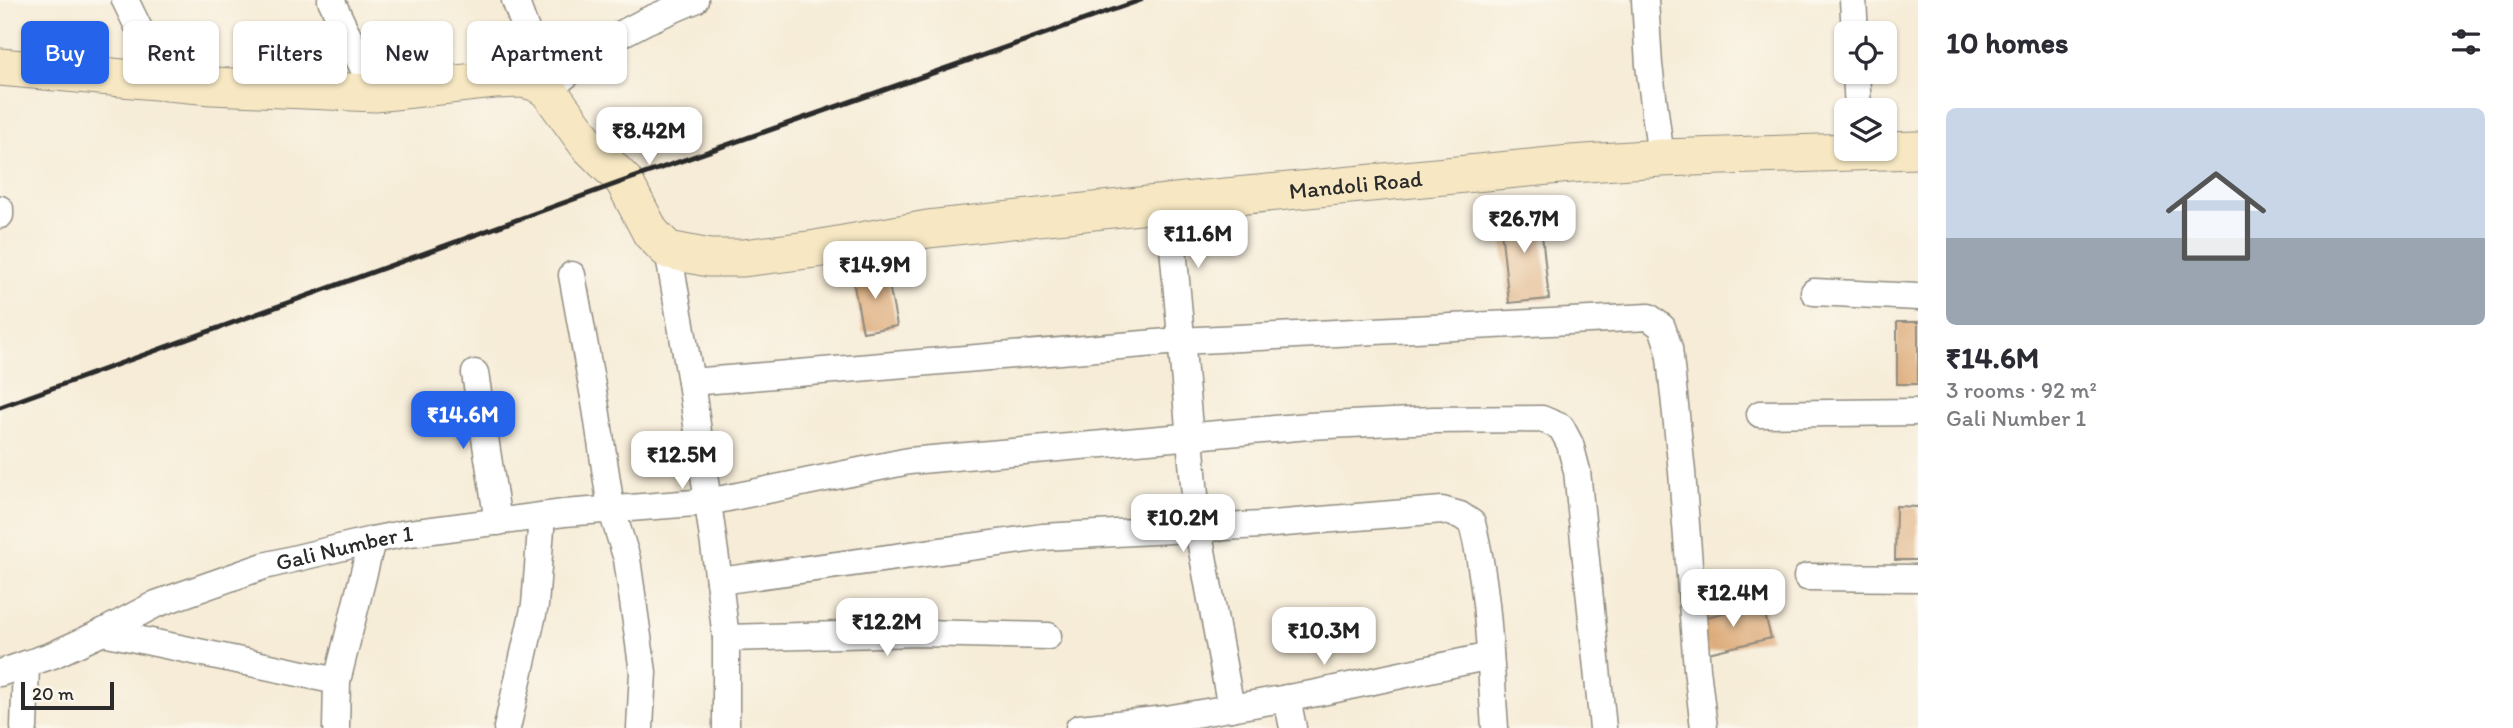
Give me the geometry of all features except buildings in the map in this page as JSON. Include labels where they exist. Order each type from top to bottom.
[{"type":"street","points":[[125,0],[135,21]]},
{"type":"street","points":[[331,0],[375,93]]},
{"type":"street","points":[[515,0],[554,98]]},
{"type":"street","points":[[554,98],[608,41],[642,10],[695,0]]},
{"type":"street","points":[[1645,0],[1649,65],[1661,158]]},
{"type":"street","points":[[1853,0],[1854,21]]},
{"type":"street","points":[[0,67],[123,78]]},
{"type":"street","points":[[188,84],[375,93],[522,79],[535,82],[554,98],[588,145],[624,181],[651,233],[668,250],[691,382],[726,638],[726,728]]},
{"type":"street","name":"Mandoli Road","points":[[1897,150],[1918,150]]},
{"type":"street","name":"Mandoli Road","points":[[668,250],[709,258],[743,258],[816,249],[928,229],[1169,202],[1661,158],[1834,151]]},
{"type":"street","points":[[1169,202],[1198,529],[1231,708]]},
{"type":"street","points":[[0,209],[0,215]]},
{"type":"street","points":[[572,275],[611,508],[627,559],[643,672],[640,728]]},
{"type":"street","points":[[1814,292],[1918,298]]},
{"type":"street","points":[[691,382],[1180,341],[1649,317],[1662,327],[1669,348],[1704,728]]},
{"type":"street","points":[[475,373],[498,522]]},
{"type":"street","points":[[1760,414],[1918,412]]},
{"type":"street","name":"Gali Number 1","points":[[0,673],[103,632],[156,604],[252,570],[372,540],[611,508],[708,502],[909,461],[1309,426],[1433,420],[1542,419],[1561,427],[1570,444],[1577,471],[1603,728]]},
{"type":"street","points":[[719,581],[1043,537],[1198,529],[1442,510],[1461,515],[1472,523],[1478,547],[1490,656],[1494,728]]},
{"type":"street","points":[[507,728],[535,605],[542,516]]},
{"type":"street","points":[[335,728],[337,681],[372,540]]},
{"type":"street","points":[[1807,577],[1918,578]]},
{"type":"street","points":[[103,632],[337,681]]},
{"type":"street","points":[[726,638],[919,633],[1048,636]]},
{"type":"street","points":[[1079,728],[1166,719],[1231,708],[1490,656]]},
{"type":"street","points":[[24,728],[26,664]]},
{"type":"street","points":[[1287,698],[1293,728]]},
{"type":"railway","points":[[0,407],[624,181],[1141,0]]}]
